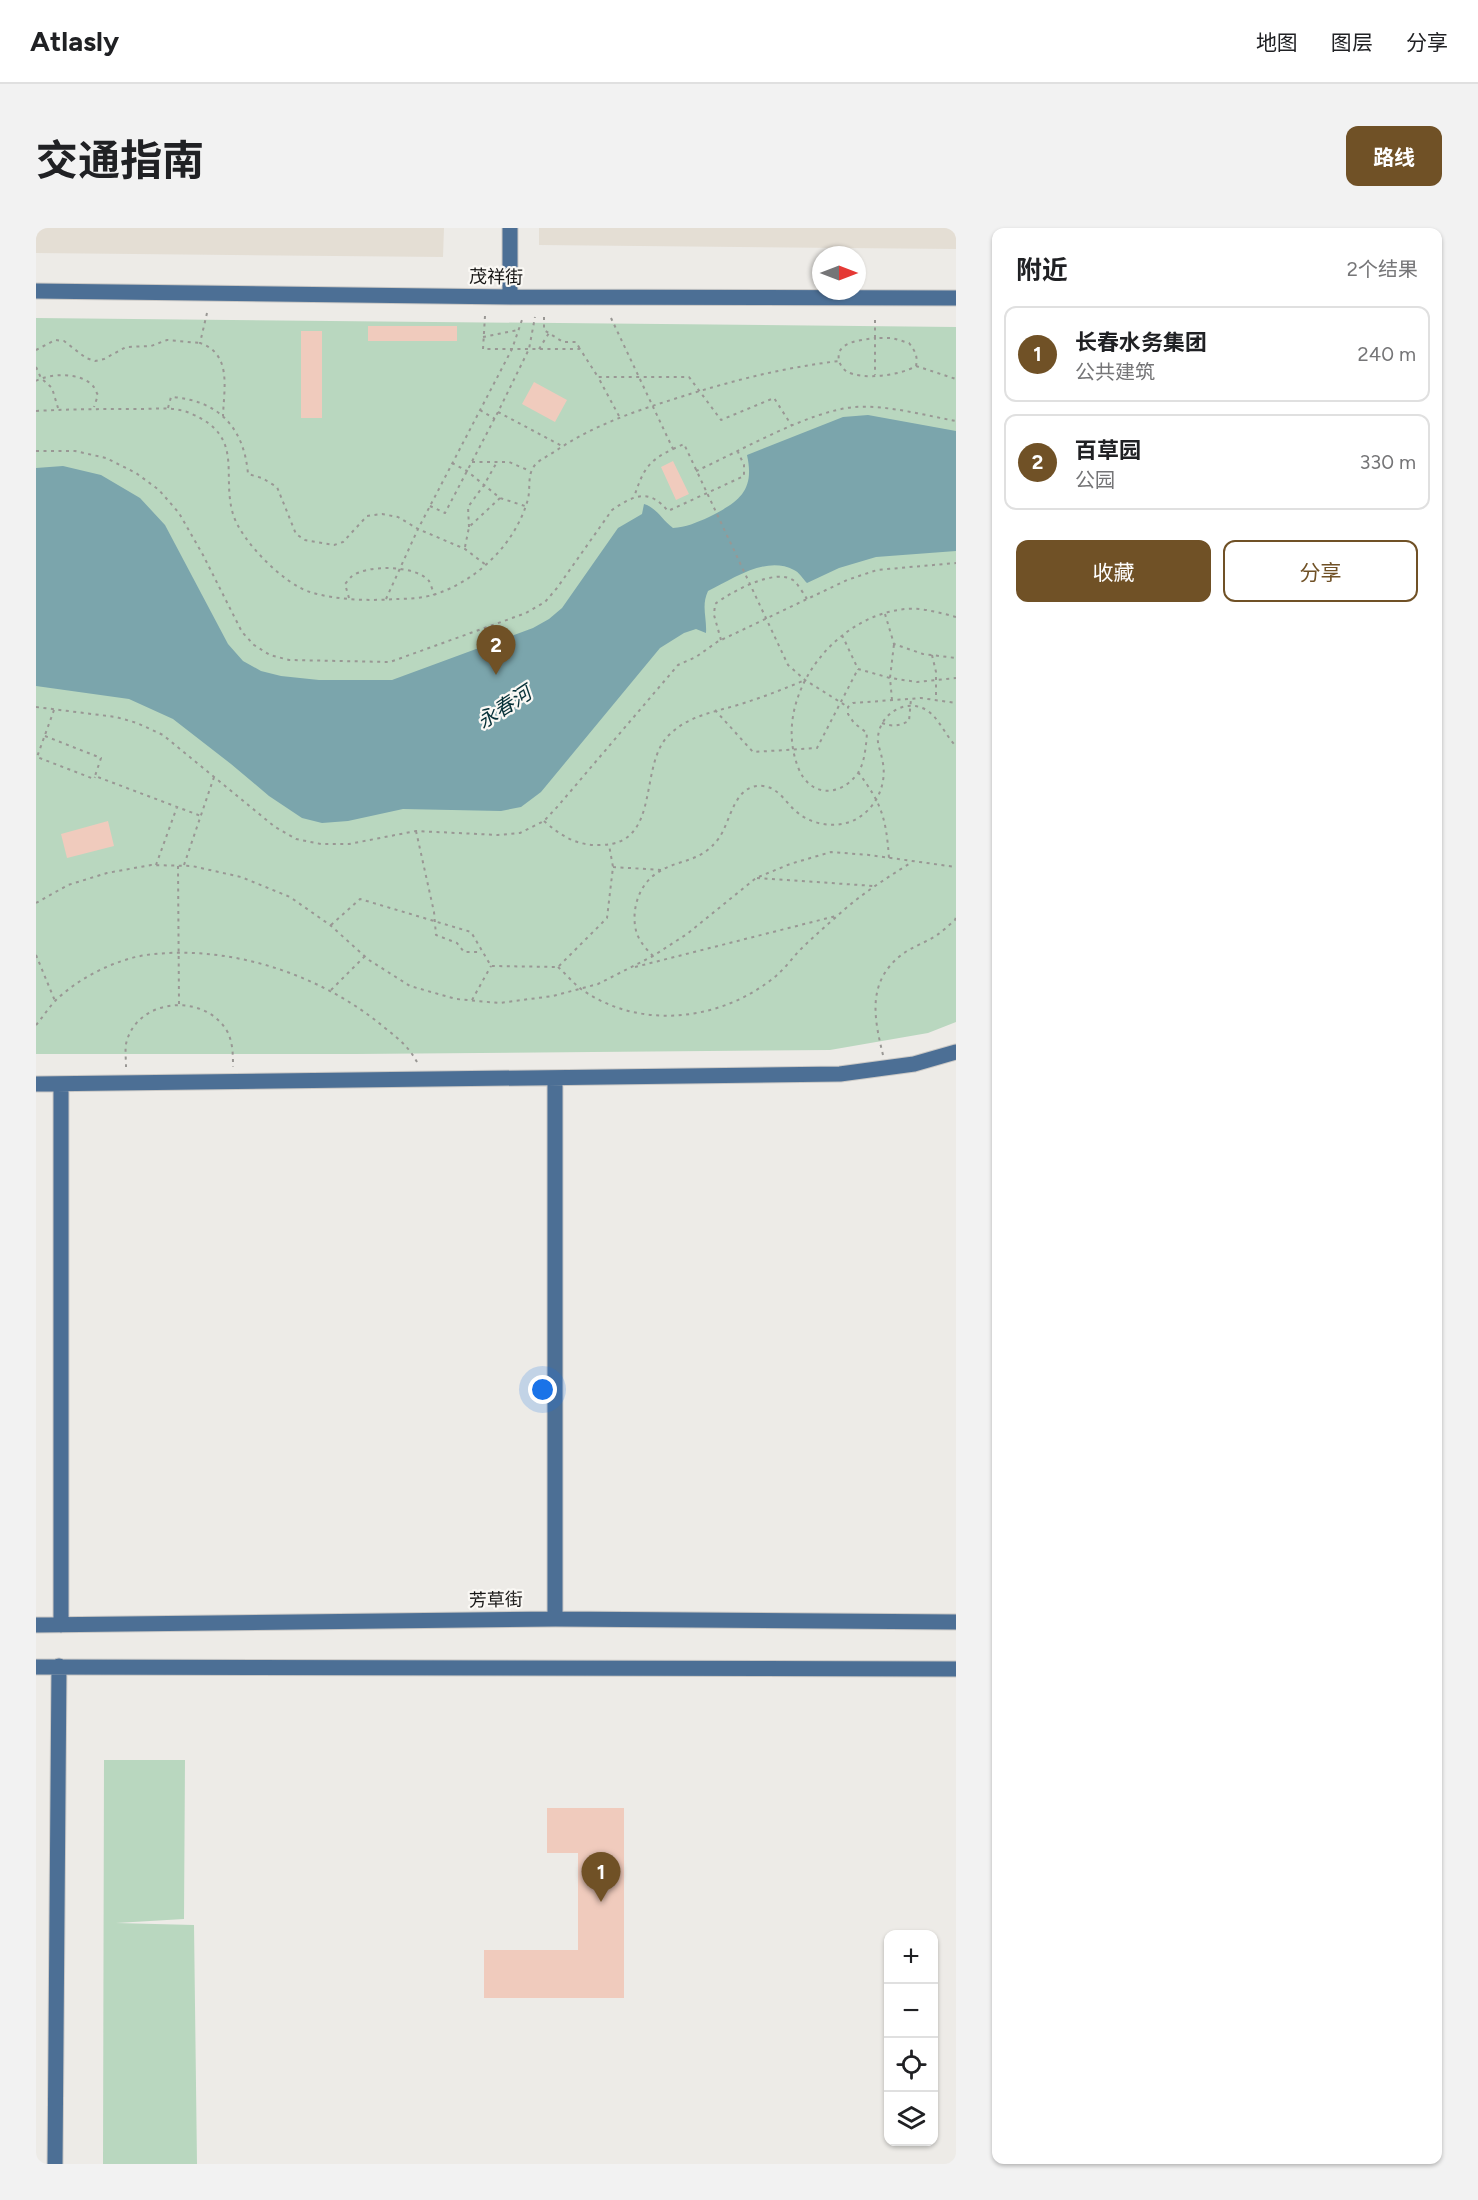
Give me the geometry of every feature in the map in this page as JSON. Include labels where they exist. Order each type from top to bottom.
[{"type":"street","points":[[510,228],[510,297]]},
{"type":"street","name":"茂祥街","points":[[36,291],[510,297],[956,298]]},
{"type":"street","points":[[36,1084],[840,1074],[914,1064],[956,1052]]},
{"type":"street","points":[[555,1078],[555,1619]]},
{"type":"street","points":[[61,1084],[61,1625]]},
{"type":"street","name":"芳草街","points":[[36,1625],[555,1619],[956,1622]]},
{"type":"street","points":[[55,2164],[59,1666]]},
{"type":"street","points":[[36,1667],[956,1668]]},
{"type":"path","points":[[200,343],[207,313]]},
{"type":"path","points":[[485,316],[483,349],[580,349]]},
{"type":"path","points":[[386,599],[418,529],[512,349],[523,316]]},
{"type":"path","points":[[430,506],[445,513],[529,349],[535,317]]},
{"type":"path","points":[[544,317],[544,330],[563,342],[576,342],[619,417]]},
{"type":"path","points":[[611,318],[673,449]]},
{"type":"path","points":[[874,320],[875,375]]},
{"type":"path","points":[[483,337],[518,330]]},
{"type":"path","points":[[539,349],[549,333]]},
{"type":"path","points":[[916,366],[916,352],[909,343],[892,338],[855,341],[844,346],[838,355],[838,361],[846,371],[858,375],[906,372],[916,366],[956,379]]},
{"type":"path","points":[[36,350],[55,340],[64,341],[86,358],[95,361],[104,359],[126,347],[151,346],[167,340],[200,343],[212,348],[222,363],[223,416]]},
{"type":"path","points":[[36,411],[94,407],[168,408],[192,413],[211,425],[224,441],[230,461],[233,515],[242,533],[261,556],[281,574],[308,591],[349,598],[386,599],[434,595],[465,581],[486,565],[504,547],[519,522],[528,498],[530,471],[538,462],[577,437],[619,417],[739,379],[796,366],[838,361]]},
{"type":"path","points":[[36,367],[41,378],[52,388],[58,410]]},
{"type":"path","points":[[36,381],[62,375],[92,384],[98,395],[94,407]]},
{"type":"path","points":[[598,377],[689,377],[721,420],[774,398],[792,426]]},
{"type":"path","points":[[168,408],[171,397],[185,398],[204,403],[223,416],[238,434],[247,457],[248,474],[262,478],[277,487],[296,534],[305,540],[334,545],[343,542],[367,516],[382,514],[398,517],[418,529],[465,549],[486,565]]},
{"type":"path","points":[[696,471],[792,426],[835,410],[858,407],[887,408],[956,420]]},
{"type":"path","points":[[480,411],[495,419]]},
{"type":"path","points":[[498,412],[563,446]]},
{"type":"path","points":[[634,498],[643,475],[655,457],[684,444],[788,665],[805,680],[848,707]]},
{"type":"path","points":[[36,451],[75,451],[106,458],[136,473],[159,490],[184,522],[242,632],[254,645],[270,655],[289,660],[390,662],[526,613],[545,602],[612,510],[627,500],[652,497],[668,511],[744,476],[744,465],[738,452]]},
{"type":"path","points":[[472,462],[508,462],[530,471]]},
{"type":"path","points":[[465,549],[469,527],[468,507],[497,462]]},
{"type":"path","points":[[452,463],[467,471],[500,498],[525,506]]},
{"type":"path","points":[[469,527],[500,498]]},
{"type":"path","points":[[36,707],[116,717],[137,723],[163,735],[275,827],[296,839],[321,844],[349,844],[416,831],[498,835],[520,833],[543,821],[678,665],[696,657],[721,640],[847,580],[877,570],[956,563]]},
{"type":"path","points":[[349,598],[345,584],[352,576],[364,571],[383,568],[400,569],[421,575],[429,581],[434,595]]},
{"type":"path","points":[[721,640],[714,615],[715,604],[725,597],[772,576],[782,576],[794,581],[807,599]]},
{"type":"path","points":[[848,707],[848,714],[854,723],[867,733],[864,757],[858,772],[840,788],[829,791],[817,790],[808,783],[798,767],[792,735],[793,707],[805,680],[829,648],[848,630],[898,610],[928,610],[956,617]]},
{"type":"path","points":[[885,614],[894,644],[890,678],[892,700]]},
{"type":"path","points":[[842,635],[858,669],[890,678],[917,682],[956,678]]},
{"type":"path","points":[[894,644],[910,651],[956,658]]},
{"type":"path","points":[[932,655],[936,701]]},
{"type":"path","points":[[715,710],[753,752],[817,748],[858,669]]},
{"type":"path","points":[[543,821],[570,841],[589,846],[609,845],[626,837],[639,824],[649,796],[653,763],[668,735],[693,718],[771,694],[805,680]]},
{"type":"path","points":[[848,707],[853,703],[921,698],[956,703]]},
{"type":"path","points":[[882,723],[890,726],[901,725],[909,721],[911,699]]},
{"type":"path","points":[[653,956],[637,935],[634,921],[635,907],[640,893],[648,880],[662,870],[693,860],[708,850],[719,838],[733,804],[749,788],[762,786],[771,789],[785,797],[796,812],[812,821],[836,824],[858,818],[878,797],[884,771],[878,736],[882,723],[897,708],[920,706],[930,712],[946,736],[956,746]]},
{"type":"path","points":[[45,736],[101,758],[94,779],[36,758],[54,710]]},
{"type":"path","points":[[858,772],[882,808],[887,830],[889,858]]},
{"type":"path","points":[[95,776],[201,816]]},
{"type":"path","points":[[184,866],[214,777]]},
{"type":"path","points":[[156,865],[177,807]]},
{"type":"path","points":[[416,831],[435,921],[436,936],[457,943],[464,952],[481,951]]},
{"type":"path","points":[[558,967],[608,918],[613,867],[609,845]]},
{"type":"path","points":[[36,903],[68,885],[107,873],[156,865],[184,866],[241,877],[290,897],[330,926],[365,956],[410,986],[456,999],[499,1003],[553,996],[598,984],[653,956],[687,934],[756,878],[790,864],[831,852],[956,867]]},
{"type":"path","points":[[490,966],[558,967],[580,989],[610,1006],[638,1013],[673,1016],[707,1012],[743,998],[776,975],[836,916],[874,886],[913,861]]},
{"type":"path","points":[[178,866],[180,1005]]},
{"type":"path","points":[[613,867],[662,870]]},
{"type":"path","points":[[756,878],[874,886]]},
{"type":"path","points":[[330,926],[360,899],[471,932],[490,966]]},
{"type":"path","points":[[629,969],[836,916]]},
{"type":"path","points":[[886,1068],[874,1012],[877,989],[885,970],[901,955],[936,936],[956,919]]},
{"type":"path","points":[[36,1025],[55,1001],[83,979],[112,966],[144,956],[178,954],[241,958],[286,972],[330,990],[366,1012],[411,1049],[427,1080]]},
{"type":"path","points":[[36,955],[55,1001]]},
{"type":"path","points":[[330,990],[365,956]]},
{"type":"path","points":[[472,1000],[490,966]]},
{"type":"path","points":[[126,1083],[126,1045],[132,1029],[143,1016],[160,1007],[180,1005],[204,1010],[217,1019],[227,1032],[233,1048],[234,1082]]},
{"type":"shaded area","points":[[36,228],[444,228],[443,257],[36,253]]},
{"type":"shaded area","points":[[539,228],[956,228],[956,249],[866,248],[866,246],[539,245]]},
{"type":"green space","points":[[36,318],[956,327],[956,1022],[928,1033],[830,1050],[36,1054]]},
{"type":"green space","points":[[104,1760],[185,1760],[184,1919],[116,1923],[194,1925],[197,2164],[103,2164]]},
{"type":"water","name":"永春河","points":[[868,415],[956,431],[956,551],[876,557],[839,568],[807,583],[796,571],[772,565],[750,570],[708,591],[705,607],[706,633],[696,629],[684,633],[660,648],[541,792],[521,807],[501,811],[403,809],[348,821],[322,823],[302,818],[269,796],[173,719],[129,699],[36,686],[36,468],[63,466],[101,475],[140,498],[165,525],[228,644],[243,661],[261,671],[281,676],[319,680],[392,680],[533,628],[549,619],[562,608],[618,528],[642,514],[644,504],[652,508],[673,528],[700,521],[729,506],[742,494],[749,478],[747,455],[843,417]]},
{"type":"building","points":[[368,326],[457,326],[457,341],[368,341]]},
{"type":"building","points":[[301,331],[322,331],[322,418],[301,418]]},
{"type":"building","points":[[534,382],[567,400],[555,422],[522,404]]},
{"type":"building","points":[[673,461],[689,494],[676,500],[661,467]]},
{"type":"building","points":[[108,821],[114,846],[67,858],[61,834]]},
{"type":"building","points":[[547,1808],[624,1808],[624,1998],[484,1998],[484,1950],[578,1950],[578,1853],[547,1853]]},
{"type":"place","name":"百草园","points":[[496,675]]},
{"type":"place","name":"长春水务集团","points":[[601,1902]]}]
